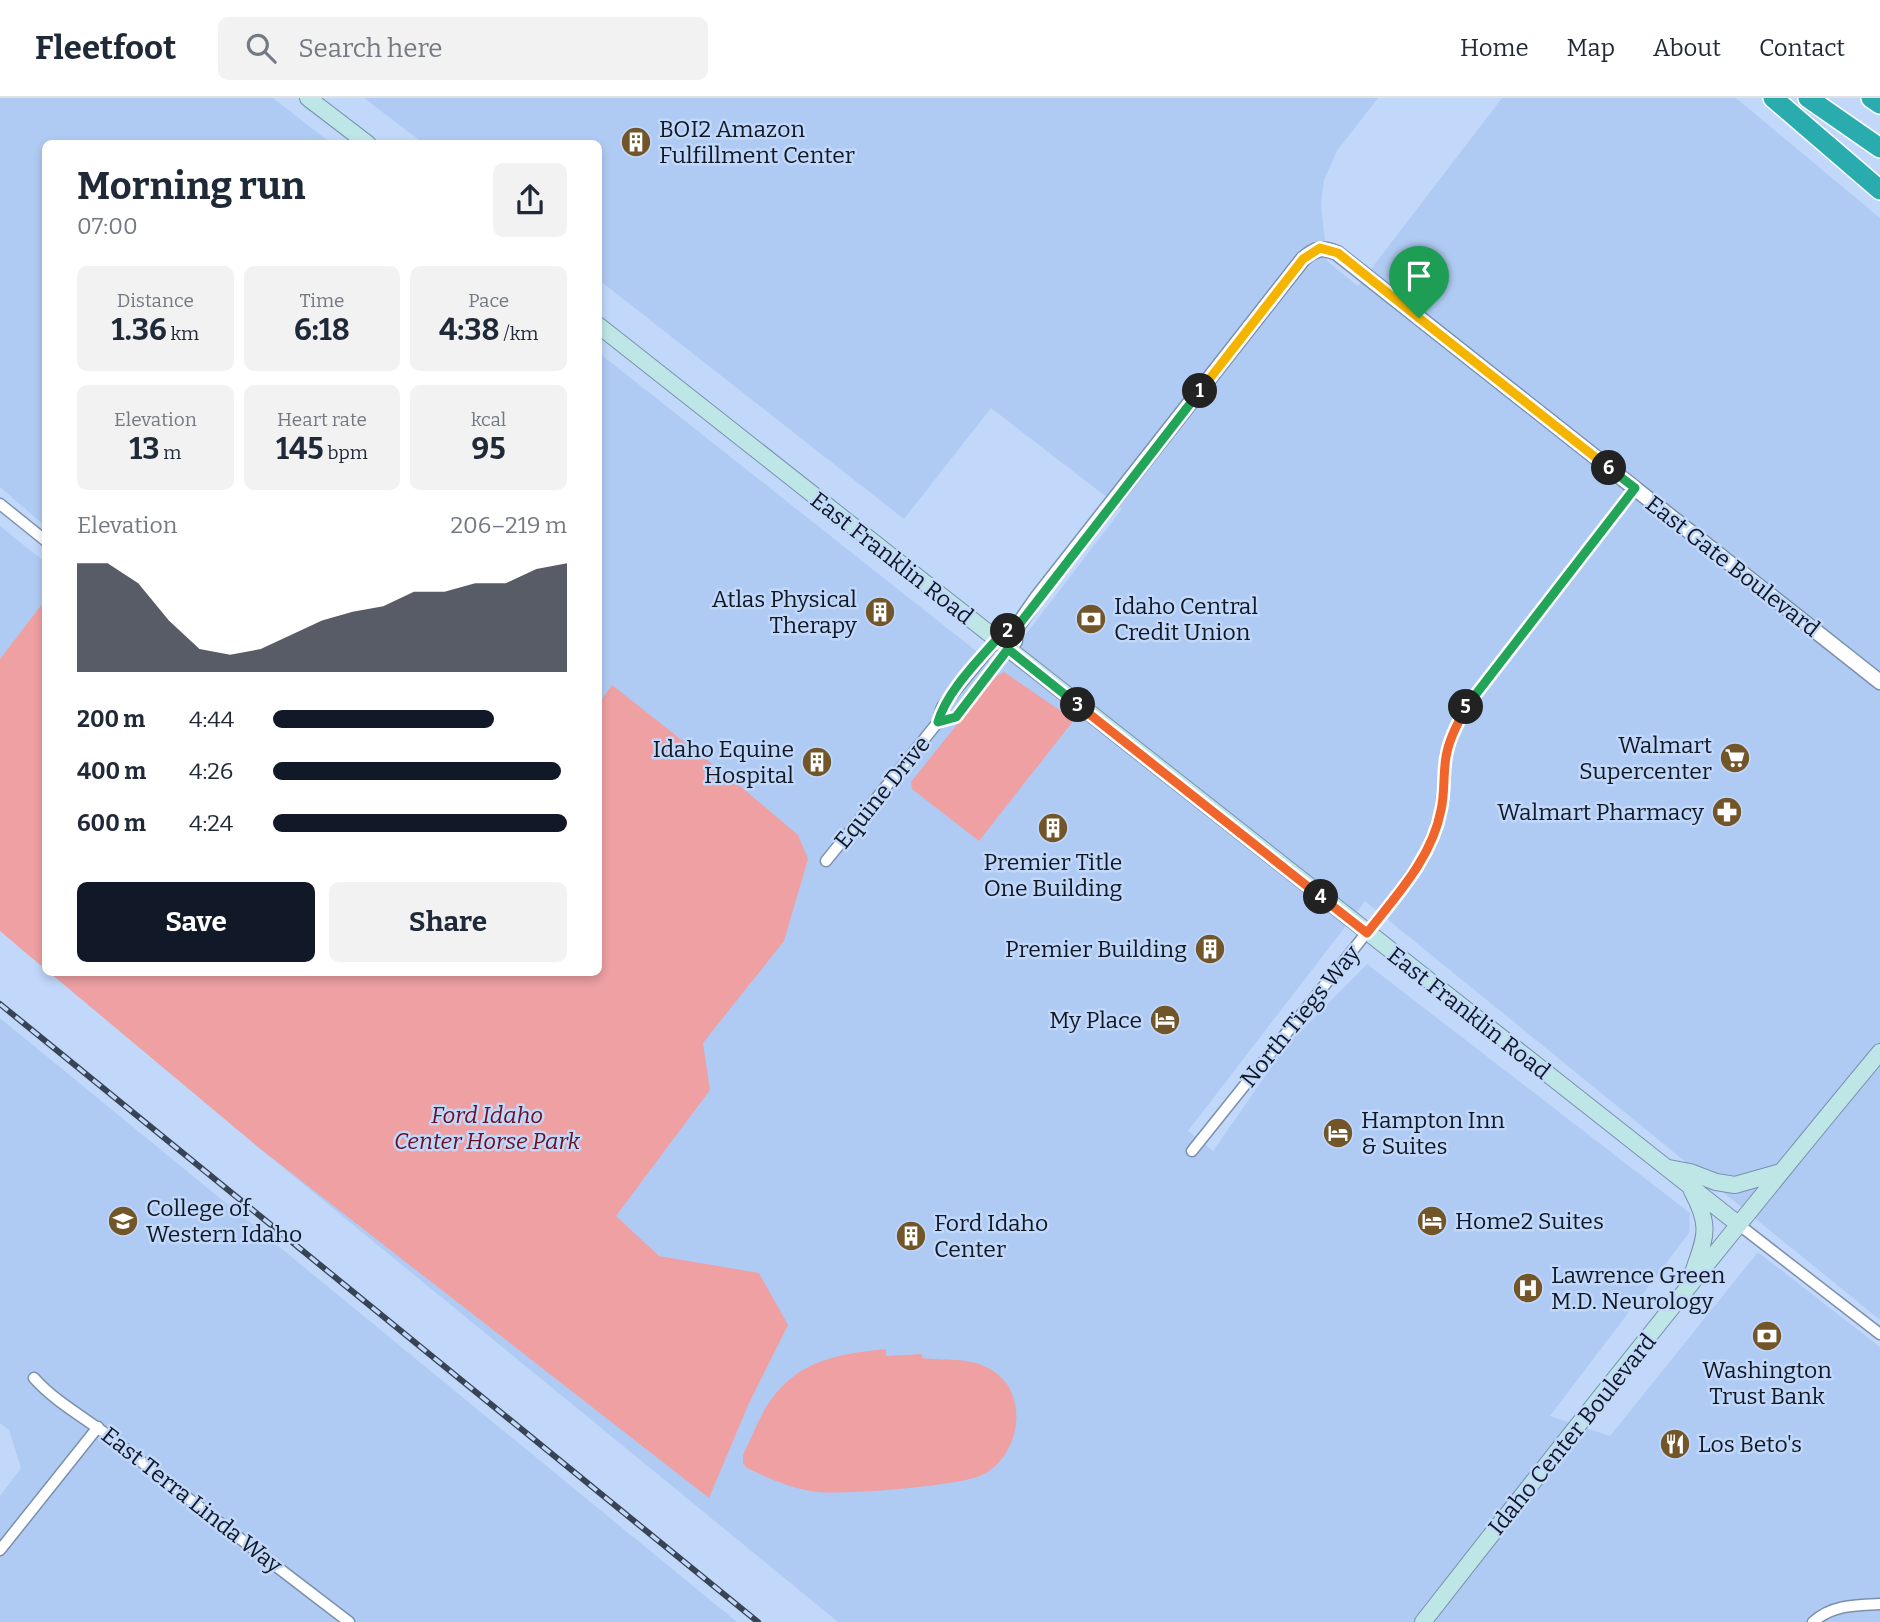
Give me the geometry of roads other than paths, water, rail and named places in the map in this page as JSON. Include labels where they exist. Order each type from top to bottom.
[{"type":"highway","points":[[1773,98],[1880,190]]},
{"type":"highway","points":[[1808,98],[1880,148]]},
{"type":"highway","points":[[1871,98],[1879,101]]},
{"type":"main road","points":[[308,98],[363,140]]},
{"type":"main road","name":"East Franklin Road","points":[[602,328],[1738,1224]]},
{"type":"main road","name":"Idaho Center Boulevard","points":[[1423,1622],[1738,1224],[1880,1052]]},
{"type":"main road","points":[[1668,1168],[1735,1185],[1781,1172]]},
{"type":"main road","points":[[1689,1185],[1703,1210],[1706,1222],[1689,1287]]},
{"type":"street","name":"East Gate Boulevard","points":[[1003,645],[1015,641],[1014,631],[1045,588],[1303,259],[1320,248],[1338,253],[1880,682]]},
{"type":"street","name":"North Tiegs Way","points":[[1192,1151],[1367,933],[1423,858],[1441,810],[1446,754],[1467,706],[1635,488]]},
{"type":"street","points":[[0,504],[42,538]]},
{"type":"street","name":"Equine Drive","points":[[938,722],[956,717],[1003,645]]},
{"type":"street","name":"Equine Drive","points":[[827,862],[938,722],[942,708],[1003,645]]},
{"type":"street","name":"East Franklin Road","points":[[1738,1224],[1880,1334]]},
{"type":"street","name":"East Terra Linda Way","points":[[34,1378],[46,1391],[98,1427],[349,1622]]},
{"type":"street","points":[[0,1550],[98,1427]]},
{"type":"street","points":[[1813,1622],[1825,1612],[1848,1606],[1880,1604]]},
{"type":"railway","points":[[0,1004],[758,1622]]},
{"type":"place","name":"BOI2 Amazon Fulfillment Center","points":[[636,142]]},
{"type":"place","name":"Atlas Physical Therapy","points":[[880,612]]},
{"type":"place","name":"Idaho Central Credit Union","points":[[1091,619]]},
{"type":"place","name":"Walmart Supercenter","points":[[1735,758]]},
{"type":"place","name":"Idaho Equine Hospital","points":[[817,762]]},
{"type":"place","name":"Walmart Pharmacy","points":[[1727,812]]},
{"type":"place","name":"Premier Title One Building","points":[[1053,828]]},
{"type":"place","name":"Premier Building","points":[[1210,949]]},
{"type":"place","name":"My Place","points":[[1165,1020]]},
{"type":"place","name":"Hampton Inn & Suites","points":[[1338,1133]]},
{"type":"place","name":"College of Western Idaho","points":[[123,1221]]},
{"type":"place","name":"Home2 Suites","points":[[1432,1221]]},
{"type":"place","name":"Ford Idaho Center","points":[[911,1236]]},
{"type":"place","name":"Lawrence Green M.D. Neurology","points":[[1528,1288]]},
{"type":"place","name":"Washington Trust Bank","points":[[1767,1336]]},
{"type":"place","name":"Los Beto's","points":[[1675,1444]]},
{"type":"park label","name":"Ford Idaho Center Horse Park","points":[[487,1128]]}]
